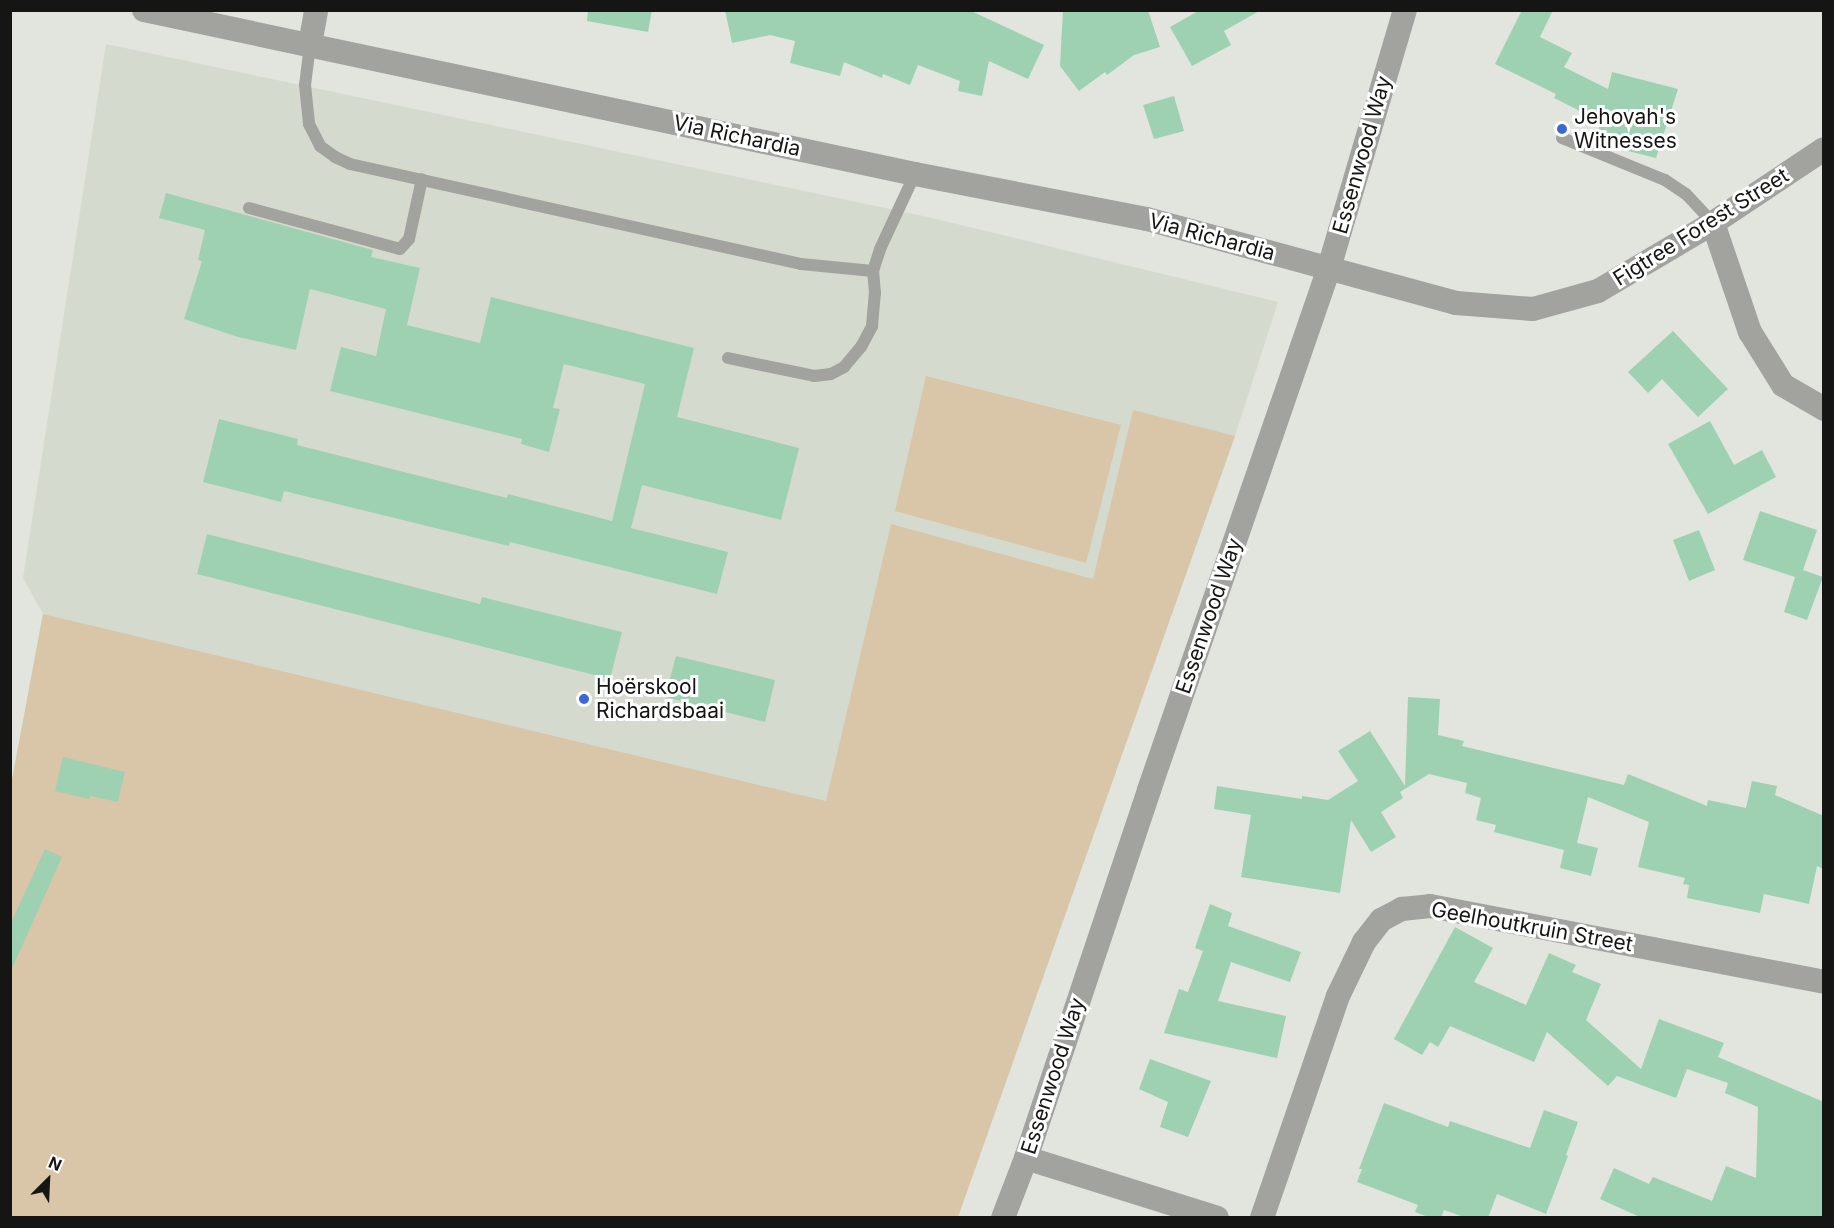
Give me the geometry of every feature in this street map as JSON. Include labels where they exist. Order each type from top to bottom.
[{"type":"street","name":"Via Richardia","points":[[144,10],[915,174],[1147,219],[1329,268]]},
{"type":"street","points":[[310,45],[316,10]]},
{"type":"street","name":"Essenwood Way","points":[[1003,1218],[1026,1158],[1149,790],[1329,268],[1405,10]]},
{"type":"street","name":"Figtree Forest Street","points":[[1329,268],[1456,303],[1533,309],[1598,291],[1713,224],[1824,148]]},
{"type":"street","points":[[1713,224],[1750,332],[1783,385],[1824,409]]},
{"type":"street","name":"Geelhoutkruin Street","points":[[1262,1218],[1338,996],[1364,942],[1381,920],[1402,909],[1430,906],[1824,982]]},
{"type":"street","points":[[1026,1158],[1217,1218]]},
{"type":"lane","points":[[310,45],[305,85],[309,124],[320,146],[350,164],[801,264],[873,271]]},
{"type":"lane","points":[[1562,138],[1665,180],[1686,194],[1713,224]]},
{"type":"lane","points":[[728,358],[814,376],[831,374],[844,367],[861,347],[872,326],[875,293],[873,271],[880,249],[915,174]]},
{"type":"lane","points":[[249,208],[400,249],[409,239],[422,179]]},
{"type":"shaded area","name":"Hoërskool Richardsbaai","points":[[106,44],[928,217],[1278,302],[1235,436],[958,1217],[11,1218],[11,785],[43,614],[23,578]]},
{"type":"shaded area","points":[[926,376],[1121,425],[1086,563],[895,511]]},
{"type":"shaded area","points":[[1133,410],[1235,436],[958,1217],[11,1218],[11,785],[43,614],[826,801],[891,524],[1093,579]]},
{"type":"building","points":[[588,10],[652,10],[648,32],[587,21]]},
{"type":"building","points":[[725,10],[969,10],[1044,45],[1028,79],[989,61],[982,96],[958,91],[960,81],[918,65],[910,85],[883,74],[882,78],[844,62],[840,76],[790,63],[795,41],[770,35],[732,43]]},
{"type":"building","points":[[1063,10],[1148,10],[1160,47],[1134,55],[1107,75],[1105,72],[1079,91],[1060,66]]},
{"type":"building","points":[[1200,10],[1261,10],[1224,31],[1231,45],[1192,66],[1170,27]]},
{"type":"building","points":[[1522,10],[1553,10],[1540,37],[1572,53],[1564,67],[1608,89],[1612,72],[1678,89],[1656,158],[1596,143],[1600,121],[1554,98],[1556,94],[1495,64]]},
{"type":"building","points":[[1174,96],[1184,131],[1154,139],[1143,105]]},
{"type":"building","points":[[166,193],[373,250],[371,257],[420,268],[407,325],[480,343],[491,297],[694,348],[677,417],[799,448],[781,520],[642,485],[631,528],[728,552],[717,594],[510,542],[509,546],[284,491],[281,502],[203,482],[219,419],[298,439],[297,445],[507,498],[508,494],[612,521],[645,384],[564,364],[553,408],[560,409],[549,452],[521,444],[522,439],[330,391],[341,347],[376,356],[386,309],[310,289],[296,350],[238,337],[184,319],[202,261],[198,260],[205,230],[159,218]]},
{"type":"building","points":[[1673,331],[1728,389],[1698,417],[1662,379],[1648,393],[1628,372]]},
{"type":"building","points":[[1710,421],[1734,465],[1762,450],[1776,477],[1708,514],[1668,444]]},
{"type":"building","points":[[1760,511],[1817,530],[1803,570],[1823,577],[1807,620],[1784,612],[1795,577],[1743,560]]},
{"type":"building","points":[[1699,530],[1715,570],[1689,581],[1673,540]]},
{"type":"building","points":[[207,534],[480,604],[482,597],[622,632],[610,679],[197,574]]},
{"type":"building","points":[[676,656],[775,680],[765,722],[665,697]]},
{"type":"building","points":[[1408,697],[1440,699],[1438,735],[1464,741],[1462,746],[1624,785],[1628,774],[1707,806],[1708,800],[1746,808],[1752,781],[1777,786],[1775,795],[1824,816],[1824,869],[1817,866],[1809,904],[1764,894],[1760,913],[1687,898],[1689,885],[1683,884],[1685,878],[1638,867],[1649,822],[1588,797],[1577,843],[1598,848],[1591,876],[1560,868],[1564,850],[1494,832],[1496,825],[1476,820],[1481,798],[1465,793],[1467,783],[1429,774],[1400,792],[1403,798],[1381,812],[1396,837],[1371,852],[1351,820],[1340,893],[1241,877],[1251,815],[1214,809],[1217,786],[1302,799],[1302,796],[1328,800],[1358,781],[1338,751],[1370,731],[1405,786]]},
{"type":"building","points":[[63,757],[125,772],[118,802],[90,796],[89,799],[55,791]]},
{"type":"building","points":[[45,849],[62,857],[10,973],[10,925]]},
{"type":"building","points":[[1210,904],[1232,913],[1228,926],[1301,952],[1290,982],[1231,962],[1218,1001],[1286,1016],[1277,1058],[1164,1033],[1179,989],[1188,992],[1203,951],[1195,948]]},
{"type":"building","points":[[1455,927],[1493,948],[1474,982],[1526,1005],[1549,953],[1576,965],[1572,972],[1601,984],[1586,1020],[1641,1069],[1659,1019],[1724,1043],[1718,1057],[1824,1102],[1824,1218],[1642,1218],[1600,1199],[1614,1168],[1649,1184],[1653,1177],[1712,1201],[1726,1166],[1756,1178],[1758,1107],[1725,1093],[1728,1083],[1687,1069],[1676,1098],[1617,1076],[1608,1086],[1547,1032],[1534,1062],[1450,1026],[1438,1047],[1430,1042],[1422,1055],[1394,1039]]},
{"type":"building","points":[[1150,1059],[1211,1081],[1188,1137],[1160,1127],[1168,1102],[1139,1089]]},
{"type":"building","points":[[1384,1103],[1448,1127],[1450,1121],[1530,1148],[1544,1110],[1578,1122],[1546,1214],[1497,1194],[1488,1218],[1467,1218],[1444,1210],[1441,1218],[1431,1218],[1415,1212],[1418,1205],[1357,1182],[1362,1169],[1359,1169]]},
{"type":"place","name":"Jehovah's Witnesses","points":[[1562,129]]},
{"type":"place","name":"Hoërskool Richardsbaai","points":[[584,699]]}]
